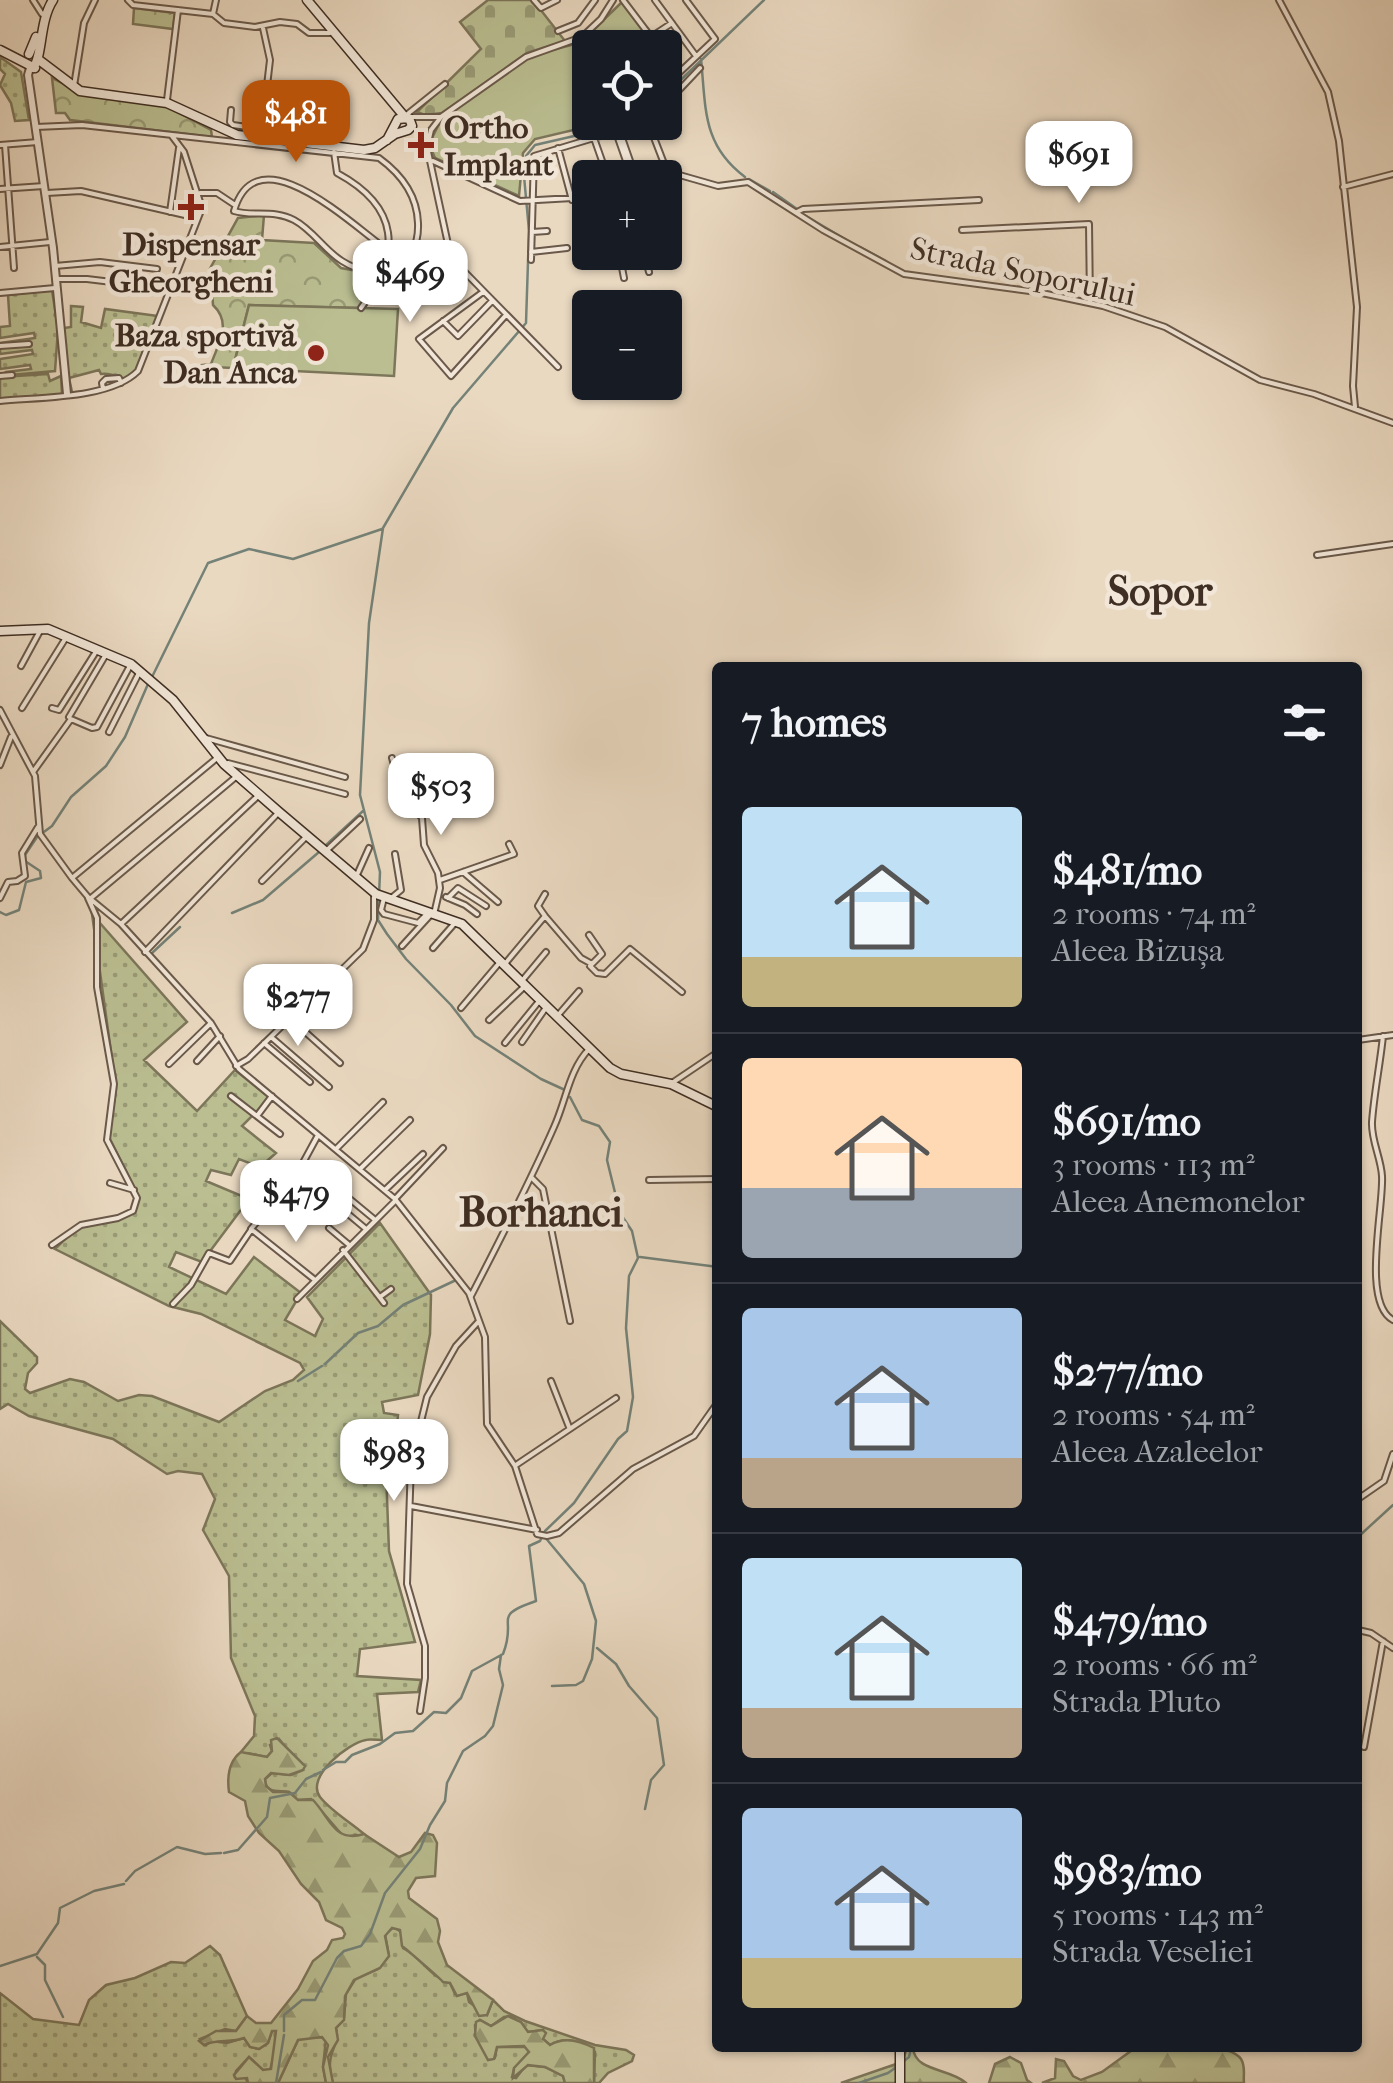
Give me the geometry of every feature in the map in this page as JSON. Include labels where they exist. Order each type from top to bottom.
[{"type":"main road","points":[[32,61],[42,14],[51,0]]},
{"type":"main road","points":[[32,61],[51,0]]},
{"type":"main road","points":[[2,50],[32,61],[89,92],[167,103],[216,135],[262,134],[364,150],[403,132],[404,119],[307,0]]},
{"type":"main road","points":[[386,141],[404,119]]},
{"type":"main road","points":[[0,630],[42,628],[130,664],[176,704],[220,761],[381,896],[457,921],[618,1072],[670,1084],[712,1104]]},
{"type":"main road","points":[[900,2052],[900,2083]]},
{"type":"street","points":[[33,0],[42,14]]},
{"type":"street","points":[[74,87],[84,22],[95,0]]},
{"type":"street","points":[[128,0],[133,5],[213,14],[224,23],[263,28],[280,22],[297,24],[309,32],[334,32]]},
{"type":"street","points":[[213,14],[216,0]]},
{"type":"street","points":[[534,0],[541,8],[557,0]]},
{"type":"street","points":[[558,32],[578,23],[595,0]]},
{"type":"street","points":[[606,13],[614,0]]},
{"type":"street","points":[[558,367],[451,258],[428,147],[431,130],[441,117],[526,57],[582,37],[623,0],[646,30]]},
{"type":"street","points":[[655,0],[677,30]]},
{"type":"street","points":[[682,70],[715,39],[686,0]]},
{"type":"street","points":[[1279,0],[1328,92],[1340,142],[1357,307],[1355,407]]},
{"type":"street","points":[[167,103],[178,10]]},
{"type":"street","points":[[662,30],[672,23]]},
{"type":"street","points":[[231,110],[232,126],[262,134],[270,60],[263,28]]},
{"type":"street","points":[[682,37],[696,56]]},
{"type":"street","points":[[32,61],[36,128],[68,394]]},
{"type":"street","points":[[682,87],[700,68]]},
{"type":"street","points":[[404,119],[445,84]]},
{"type":"street","points":[[404,119],[441,117]]},
{"type":"street","points":[[424,118],[431,130]]},
{"type":"street","points":[[36,128],[82,125],[172,135],[216,135],[382,159],[409,188],[418,221],[410,258],[384,272]]},
{"type":"street","points":[[0,401],[103,389],[130,381],[138,372],[202,208],[200,193],[172,135]]},
{"type":"street","points":[[531,260],[527,202],[533,157],[587,140]]},
{"type":"street","points":[[382,159],[386,141]]},
{"type":"street","points":[[14,268],[3,145],[38,142]]},
{"type":"street","points":[[170,212],[179,144]]},
{"type":"street","points":[[433,161],[527,202],[572,200],[558,148]]},
{"type":"street","points":[[334,152],[337,172],[361,186],[386,218],[388,252],[384,272],[361,308]]},
{"type":"street","points":[[1343,186],[1393,174]]},
{"type":"street","name":"Strada Soporului","points":[[682,175],[718,186],[748,182],[904,274],[1037,292],[1160,324],[1260,380],[1355,407],[1393,423]]},
{"type":"street","points":[[234,208],[245,189],[288,182],[351,220],[388,252]]},
{"type":"street","points":[[0,190],[81,191],[198,218]]},
{"type":"street","points":[[200,193],[217,193],[236,214],[280,214],[307,229],[348,265],[392,276],[451,258]]},
{"type":"street","points":[[796,212],[979,200]]},
{"type":"street","points":[[962,230],[1090,224],[1090,303]]},
{"type":"street","points":[[532,232],[547,231]]},
{"type":"street","points":[[0,247],[52,242]]},
{"type":"street","points":[[532,252],[567,248]]},
{"type":"street","points":[[76,278],[81,262],[156,269]]},
{"type":"street","points":[[55,266],[77,266]]},
{"type":"street","points":[[622,270],[624,278]]},
{"type":"street","points":[[0,293],[76,278],[170,289]]},
{"type":"street","points":[[483,292],[419,342],[451,376],[506,315]]},
{"type":"street","points":[[443,321],[458,336],[492,301]]},
{"type":"street","points":[[0,346],[28,344]]},
{"type":"street","points":[[0,376],[12,375]]},
{"type":"street","points":[[1317,556],[1393,544]]},
{"type":"street","points":[[21,666],[42,628]]},
{"type":"street","points":[[22,708],[67,636]]},
{"type":"street","points":[[52,708],[60,710],[98,648]]},
{"type":"street","points":[[33,772],[108,652]]},
{"type":"street","points":[[70,718],[97,727],[130,664]]},
{"type":"street","points":[[109,732],[146,677]]},
{"type":"street","points":[[0,710],[33,772],[39,832],[72,878],[121,924],[210,1023],[236,1066],[396,1199],[470,1296],[480,1316],[486,1355],[486,1419],[514,1466],[537,1532]]},
{"type":"street","points":[[0,765],[13,734]]},
{"type":"street","points":[[203,739],[211,738],[345,777]]},
{"type":"street","points":[[392,758],[403,796],[422,818],[424,845],[440,880],[440,896],[431,912],[402,946]]},
{"type":"street","points":[[72,878],[220,761],[345,794]]},
{"type":"street","points":[[89,898],[237,776]]},
{"type":"street","points":[[121,924],[259,795]]},
{"type":"street","points":[[145,952],[279,812]]},
{"type":"street","points":[[325,851],[360,819]]},
{"type":"street","points":[[0,878],[8,882],[26,876],[22,854],[39,832]]},
{"type":"street","points":[[262,881],[307,836]]},
{"type":"street","points":[[440,880],[514,854],[508,844]]},
{"type":"street","points":[[356,877],[370,848]]},
{"type":"street","points":[[381,896],[400,891],[396,854]]},
{"type":"street","points":[[463,872],[498,902]]},
{"type":"street","points":[[0,898],[8,882]]},
{"type":"street","points":[[448,898],[458,888],[486,906]]},
{"type":"street","points":[[544,894],[538,906],[596,972],[605,974],[630,949],[682,992]]},
{"type":"street","points":[[381,896],[384,914],[418,923],[431,912]]},
{"type":"street","points":[[282,1026],[284,1017],[316,994],[363,949],[381,896]]},
{"type":"street","points":[[440,896],[477,914]]},
{"type":"street","points":[[52,1245],[81,1225],[133,1211],[137,1198],[107,1140],[114,1084],[97,986],[97,918],[89,898]]},
{"type":"street","points":[[461,1008],[545,916]]},
{"type":"street","points":[[433,948],[457,921]]},
{"type":"street","points":[[588,964],[596,963],[602,954],[590,935]]},
{"type":"street","points":[[489,1020],[546,952]]},
{"type":"street","points":[[557,1017],[579,991]]},
{"type":"street","points":[[505,1043],[540,1000]]},
{"type":"street","points":[[522,1042],[547,1008]]},
{"type":"street","points":[[236,1066],[291,1020],[340,1063]]},
{"type":"street","points":[[169,1064],[210,1023]]},
{"type":"street","points":[[1362,1039],[1393,1035]]},
{"type":"street","points":[[197,1061],[220,1036]]},
{"type":"street","points":[[1383,1036],[1372,1126],[1382,1180],[1378,1279],[1384,1312],[1393,1320]]},
{"type":"street","points":[[271,1037],[329,1087]]},
{"type":"street","points":[[263,1042],[310,1082]]},
{"type":"street","points":[[470,1296],[532,1177],[569,1093],[576,1065],[589,1048]]},
{"type":"street","points":[[670,1084],[712,1056]]},
{"type":"street","points":[[232,1096],[280,1134]]},
{"type":"street","points":[[257,1116],[272,1096]]},
{"type":"street","points":[[336,1149],[384,1102]]},
{"type":"street","points":[[360,1169],[410,1120]]},
{"type":"street","points":[[173,1304],[191,1284],[208,1253],[230,1260],[298,1172],[317,1137]]},
{"type":"street","points":[[297,1299],[443,1148]]},
{"type":"street","points":[[385,1190],[423,1154]]},
{"type":"street","points":[[304,1161],[375,1220]]},
{"type":"street","points":[[298,1172],[366,1229]]},
{"type":"street","points":[[532,1177],[543,1189],[570,1321]]},
{"type":"street","points":[[649,1180],[712,1178]]},
{"type":"street","points":[[290,1182],[315,1202]]},
{"type":"street","points":[[110,1183],[134,1190]]},
{"type":"street","points":[[329,1228],[349,1245]]},
{"type":"street","points":[[251,1230],[315,1280]]},
{"type":"street","points":[[344,1250],[384,1303]]},
{"type":"street","points":[[380,1297],[391,1289]]},
{"type":"street","points":[[420,1711],[426,1655],[407,1584],[412,1462],[424,1405],[454,1350],[477,1326],[480,1316]]},
{"type":"street","points":[[551,1380],[569,1426]]},
{"type":"street","points":[[514,1466],[616,1398]]},
{"type":"street","points":[[411,1506],[546,1536],[559,1533],[633,1468],[694,1436],[712,1410]]},
{"type":"street","points":[[1379,1486],[1390,1470],[1393,1454]]},
{"type":"street","points":[[1362,1496],[1393,1480]]},
{"type":"street","points":[[1362,1630],[1393,1648]]},
{"type":"street","points":[[1364,1747],[1383,1640]]},
{"type":"green space","points":[[488,0],[533,0],[565,41],[527,53],[442,113],[417,112],[481,49],[460,22]]},
{"type":"green space","points":[[621,3],[643,30],[593,30]]},
{"type":"green space","points":[[134,8],[175,13],[173,29],[133,24]]},
{"type":"green space","points":[[571,45],[572,130],[535,139],[523,153],[519,196],[435,158],[429,144],[441,120],[530,56]]},
{"type":"green space","points":[[0,57],[21,72],[29,120],[15,121],[11,103],[0,85],[5,74],[0,69]]},
{"type":"green space","points":[[52,78],[88,96],[166,106],[211,130],[212,137],[70,120],[65,113],[56,113]]},
{"type":"green space","points":[[264,215],[262,240],[314,243],[341,268],[385,276],[390,293],[371,298],[365,307],[357,308],[249,305],[233,368],[185,372],[187,367],[211,364],[222,333],[222,319],[213,305],[211,275],[207,274],[238,218]]},
{"type":"green space","points":[[52,290],[58,329],[55,371],[0,376],[31,369],[30,365],[0,369],[0,359],[33,354],[32,350],[0,354],[0,343],[35,338],[34,333],[0,338],[0,327],[10,326],[8,295]]},
{"type":"green space","name":"Baza sportivă Dan Anca","points":[[249,305],[398,309],[394,376],[233,368]]},
{"type":"green space","points":[[71,306],[83,307],[81,322],[101,328],[105,309],[158,316],[130,380],[101,374],[99,370],[69,378],[72,392],[69,391],[64,328],[71,327]]},
{"type":"green space","points":[[48,374],[50,381],[61,376],[62,394],[0,400],[0,377]]},
{"type":"green space","points":[[92,914],[187,1022],[144,1060],[197,1111],[235,1070],[270,1098],[242,1126],[276,1153],[260,1167],[239,1159],[231,1175],[211,1170],[206,1181],[249,1199],[202,1262],[176,1252],[169,1267],[226,1294],[254,1257],[301,1293],[285,1320],[315,1336],[323,1319],[307,1297],[380,1223],[431,1295],[430,1334],[418,1395],[382,1402],[384,1413],[398,1415],[395,1446],[386,1471],[389,1551],[415,1642],[360,1649],[357,1676],[421,1680],[418,1692],[377,1694],[382,1740],[358,1742],[331,1762],[318,1780],[320,1797],[364,1834],[344,1837],[311,1799],[297,1800],[289,1792],[267,1787],[265,1779],[272,1773],[291,1775],[303,1770],[279,1739],[270,1745],[272,1751],[267,1757],[241,1752],[254,1736],[255,1716],[231,1658],[229,1576],[203,1530],[215,1499],[202,1474],[167,1474],[113,1439],[29,1416],[8,1404],[0,1409],[0,1321],[37,1357],[28,1373],[25,1389],[30,1393],[70,1379],[84,1382],[118,1401],[152,1396],[219,1422],[304,1370],[300,1363],[201,1314],[169,1306],[55,1249],[80,1228],[130,1214],[139,1197],[109,1137],[116,1088]]},
{"type":"green space","points":[[277,1738],[305,1766],[289,1775],[271,1773],[265,1779],[273,1792],[289,1792],[298,1800],[313,1800],[339,1832],[364,1834],[399,1857],[411,1852],[425,1833],[433,1835],[437,1843],[435,1876],[416,1878],[408,1891],[409,1898],[437,1919],[438,1942],[447,1965],[493,2000],[487,2015],[479,2016],[467,1993],[457,1996],[450,1983],[443,1982],[402,1946],[400,1930],[392,1928],[385,1936],[389,1956],[380,1968],[354,1980],[345,1996],[344,2020],[336,2028],[338,2040],[328,2057],[333,2083],[326,2083],[323,2067],[328,2045],[322,2037],[298,2040],[278,2083],[248,2083],[247,2078],[236,2079],[234,2075],[249,2057],[263,2070],[271,2069],[276,2031],[259,2049],[250,2047],[244,2038],[204,2045],[199,2041],[216,2031],[236,2031],[247,2016],[256,2023],[271,2023],[298,1989],[313,1961],[327,1950],[332,1940],[345,1934],[342,1928],[326,1920],[319,1902],[301,1884],[279,1851],[259,1833],[248,1816],[245,1801],[229,1792],[230,1770],[237,1756],[241,1752],[267,1757],[272,1751],[271,1740]]},
{"type":"green space","points":[[394,1927],[401,1932],[403,1948],[450,1983],[455,1994],[467,1993],[469,2002],[487,2015],[493,2000],[504,2011],[525,2021],[595,2045],[626,2050],[634,2055],[632,2061],[594,2083],[595,2052],[572,2041],[550,2045],[543,2039],[543,2030],[528,2032],[512,2016],[491,2026],[480,2020],[475,2025],[480,2043],[495,2057],[497,2047],[526,2047],[529,2052],[512,2077],[516,2078],[526,2065],[545,2067],[563,2076],[565,2083],[333,2083],[331,2057],[336,2028],[344,2018],[346,1994],[356,1978],[378,1969],[389,1956],[385,1934]]},
{"type":"green space","points":[[210,1946],[220,1955],[247,2016],[236,2031],[225,2029],[200,2039],[206,2045],[211,2041],[227,2043],[244,2038],[250,2047],[259,2049],[276,2031],[270,2070],[263,2070],[249,2057],[235,2077],[245,2077],[248,2083],[0,2082],[0,1993],[33,2019],[79,2025],[89,2000],[106,1985],[135,1978],[171,1962],[185,1963]]},
{"type":"green space","points":[[508,2016],[521,2022],[528,2032],[543,2030],[543,2039],[550,2045],[570,2040],[594,2048],[594,2083],[565,2083],[563,2076],[545,2067],[528,2065],[513,2078],[514,2068],[529,2052],[524,2046],[497,2047],[494,2059],[488,2060],[475,2036],[476,2022],[491,2026]]},
{"type":"green space","points":[[299,2038],[326,2039],[326,2083],[278,2083]]},
{"type":"green space","points":[[906,2052],[914,2052],[926,2066],[966,2083],[841,2083],[902,2062]]},
{"type":"green space","points":[[1130,2052],[1230,2052],[1241,2059],[1244,2083],[1042,2083],[1055,2078],[1056,2059],[1064,2061],[1073,2076],[1081,2080],[1102,2072]]},
{"type":"green space","points":[[1010,2057],[1021,2063],[1031,2083],[989,2083],[995,2064]]},
{"type":"waterway","points":[[682,79],[764,0]]},
{"type":"waterway","points":[[701,59],[706,109],[714,139],[731,165],[745,177]]},
{"type":"waterway","points":[[565,1090],[475,1036],[387,934],[378,920],[380,872],[360,795],[369,623],[383,528],[453,408],[526,323],[526,156],[535,145],[572,136]]},
{"type":"waterway","points":[[749,179],[770,191]]},
{"type":"waterway","points":[[773,192],[797,209]]},
{"type":"waterway","points":[[801,213],[855,245]]},
{"type":"waterway","points":[[860,247],[886,261]]},
{"type":"waterway","points":[[888,263],[903,271]]},
{"type":"waterway","points":[[152,677],[208,563],[249,549],[293,559],[382,529]]},
{"type":"waterway","points":[[0,912],[6,915],[19,910],[26,882],[41,878],[40,871],[25,861],[25,855],[37,837],[52,826],[71,797],[106,766],[125,737],[148,684]]},
{"type":"waterway","points":[[325,846],[363,811]]},
{"type":"waterway","points":[[232,913],[263,900],[319,852]]},
{"type":"waterway","points":[[152,953],[180,927]]},
{"type":"waterway","points":[[323,1770],[395,1733],[413,1731],[434,1712],[446,1713],[461,1698],[472,1671],[503,1654],[509,1615],[536,1601],[529,1546],[540,1541],[574,1503],[627,1431],[633,1397],[626,1328],[629,1276],[638,1258],[632,1231],[620,1213],[607,1160],[610,1142],[599,1126],[582,1120],[570,1097]]},
{"type":"waterway","points":[[640,1257],[712,1266]]},
{"type":"waterway","points":[[325,1364],[358,1333],[378,1326],[403,1305],[454,1281]]},
{"type":"waterway","points":[[298,1381],[322,1366]]},
{"type":"waterway","points":[[1362,1533],[1393,1505]]},
{"type":"waterway","points":[[544,1536],[584,1584],[596,1621],[592,1659],[583,1681],[552,1686]]},
{"type":"waterway","points":[[597,1648],[616,1664],[657,1718],[664,1765],[651,1780],[645,1809]]},
{"type":"waterway","points":[[284,2031],[284,2015],[302,2000],[315,2000],[337,1958],[344,1951],[361,1946],[370,1934],[385,1893],[420,1849],[445,1801],[447,1783],[463,1751],[493,1726],[503,1685],[501,1655]]},
{"type":"waterway","points":[[224,1853],[238,1850],[267,1817],[270,1798],[295,1793],[306,1779],[321,1772]]},
{"type":"waterway","points":[[126,1881],[135,1871],[177,1847],[205,1854],[221,1853]]},
{"type":"waterway","points":[[0,1966],[37,1954],[58,1923],[60,1908],[94,1891],[124,1884]]},
{"type":"waterway","points":[[37,1957],[45,1965],[45,1980],[63,2017]]},
{"type":"waterway","points":[[276,2083],[284,2035]]},
{"type":"waterway","points":[[904,2061],[910,2052]]},
{"type":"waterway","points":[[859,2083],[898,2066]]},
{"type":"place","name":"Ortho Implant","points":[[421,145]]},
{"type":"place","name":"Dispensar Gheorgheni","points":[[191,207]]},
{"type":"place","name":"Baza sportivă Dan Anca","points":[[316,353]]},
{"type":"district","name":"Sopor","points":[[1160,590]]},
{"type":"district","name":"Borhanci","points":[[541,1211]]}]
